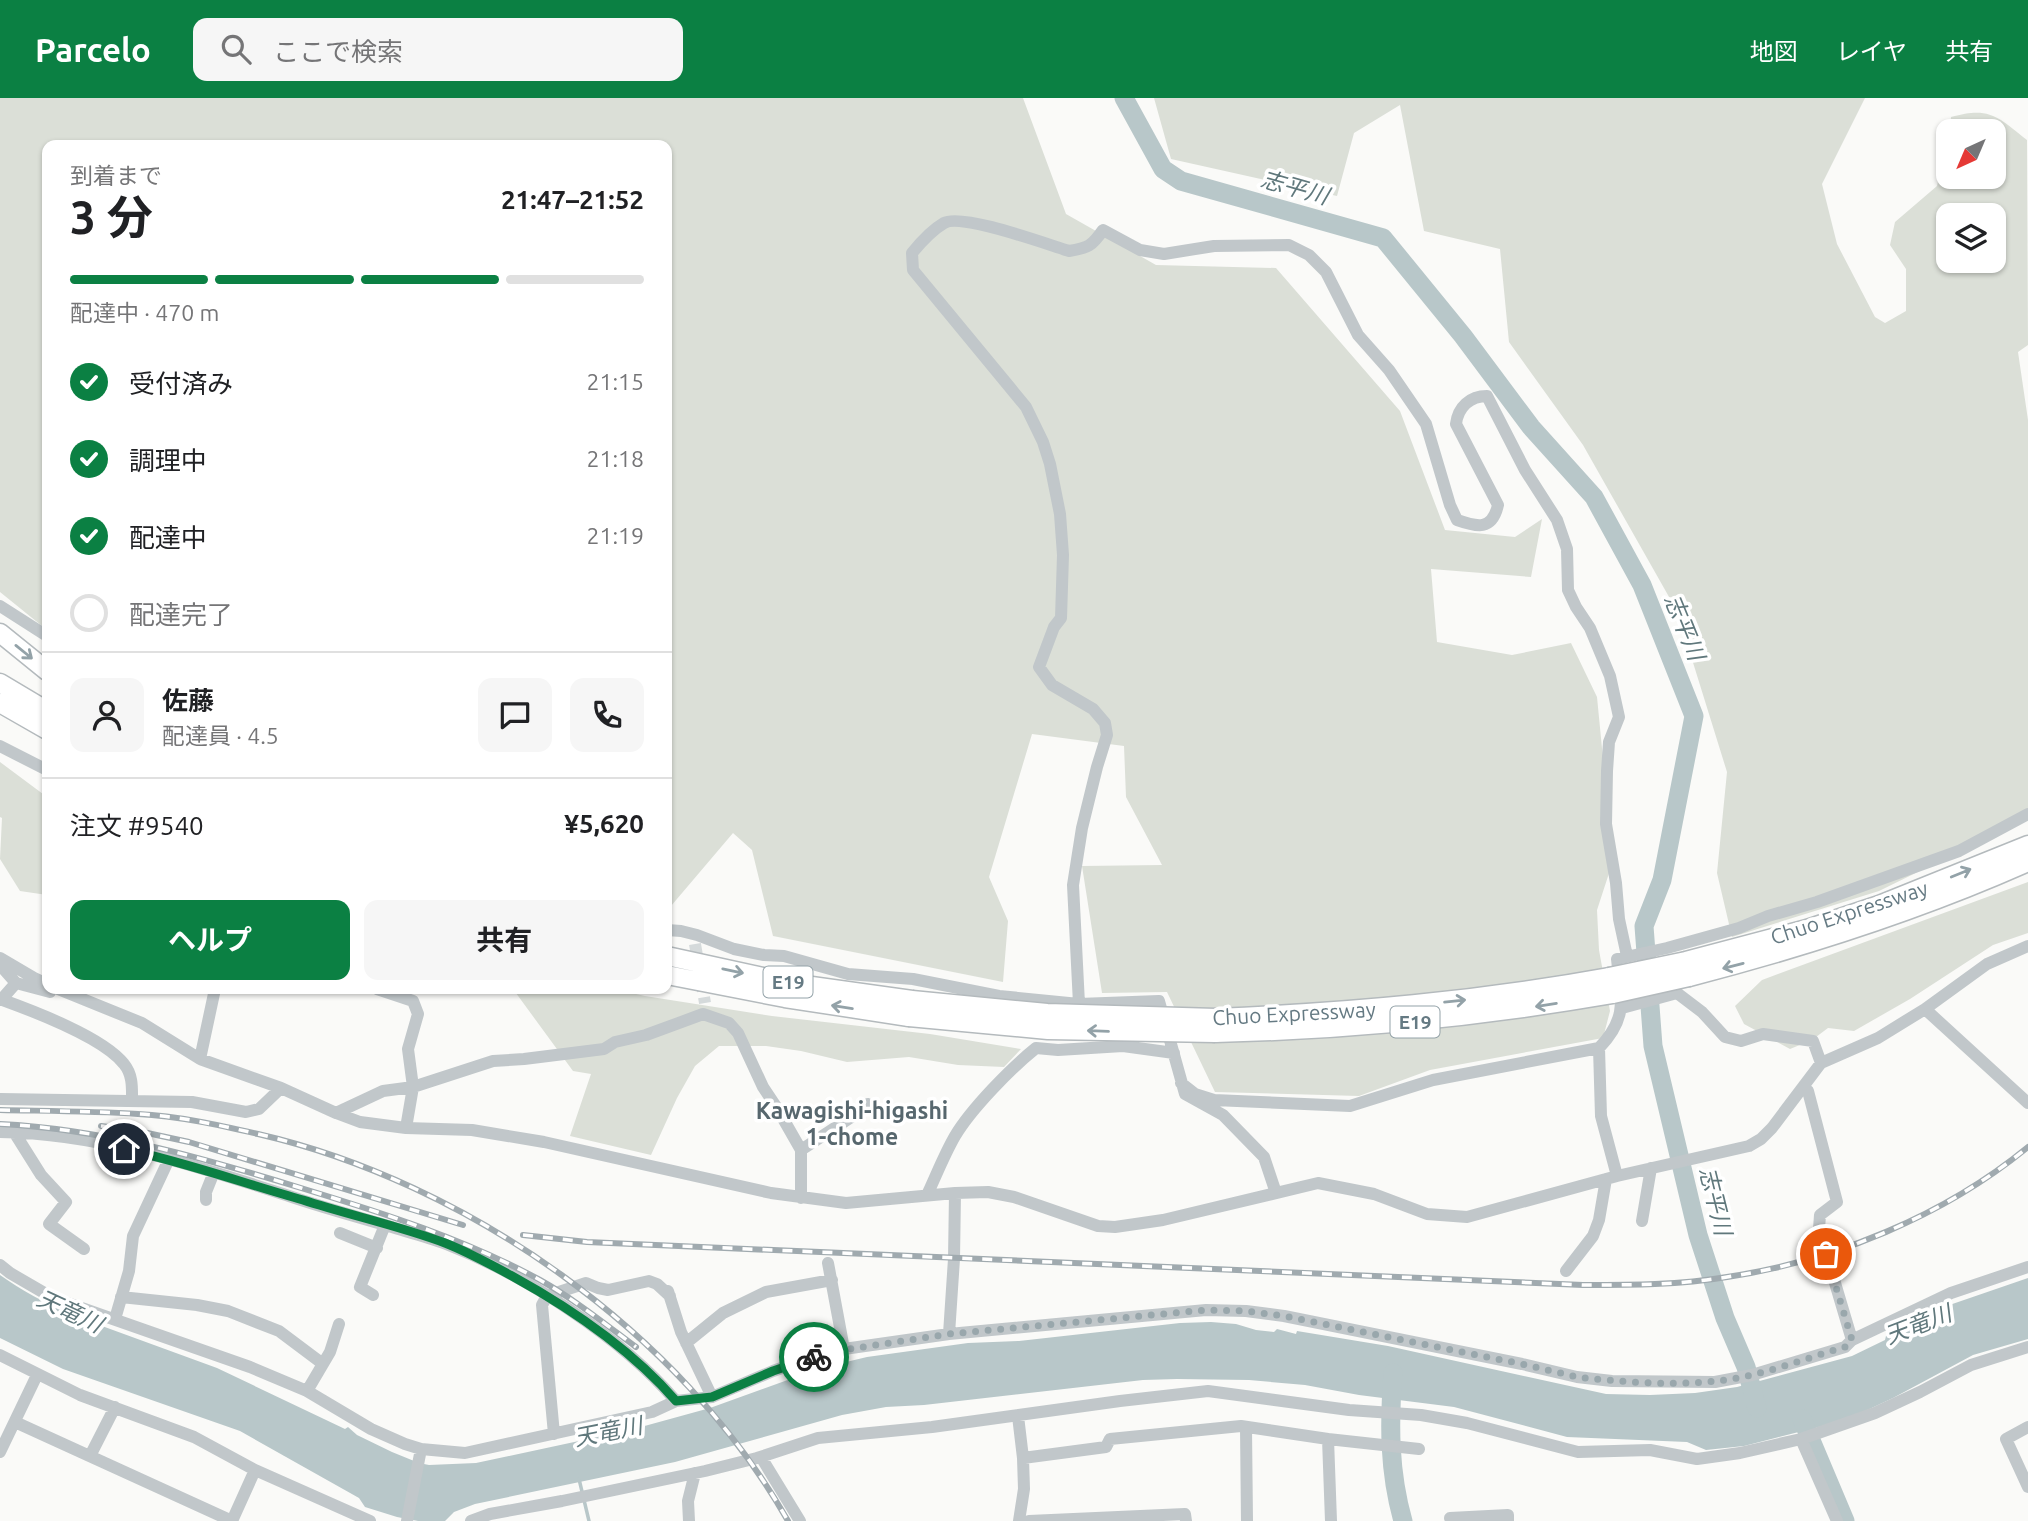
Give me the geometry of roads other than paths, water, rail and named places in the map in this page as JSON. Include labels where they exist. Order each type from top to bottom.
[{"type":"highway","points":[[0,632],[42,667]]},
{"type":"highway","points":[[0,683],[42,708]]},
{"type":"highway","points":[[0,703],[42,727]]},
{"type":"highway","points":[[0,716],[42,738]]},
{"type":"highway","name":"Chuo Expressway","points":[[672,957],[910,1009],[1048,1030],[1215,1026],[1536,990],[1615,993],[1879,905],[2028,845]]},
{"type":"highway","name":"Chuo Expressway","points":[[1688,969],[1811,944],[1938,900],[2028,862]]},
{"type":"highway","name":"Chuo Expressway","points":[[672,976],[785,998],[910,1009]]},
{"type":"highway","points":[[672,982],[785,998]]},
{"type":"street","points":[[1079,1004],[1073,885],[1082,828],[1107,735],[1105,723],[1093,709],[1052,685],[1039,667],[1054,627],[1062,618],[1063,555],[1060,514],[1050,464],[1026,407],[914,270],[912,253],[946,222],[968,221],[1069,251],[1086,248],[1103,230],[1140,250],[1164,254],[1213,246],[1289,245],[1309,255],[1326,272],[1358,335],[1389,370],[1426,424],[1457,520],[1474,526],[1487,524],[1495,516],[1498,505],[1456,424],[1457,414],[1467,401],[1478,396],[1487,396],[1525,470],[1557,520],[1567,549],[1568,590],[1590,628],[1610,676],[1619,717],[1609,742],[1606,824],[1627,956]]},
{"type":"street","points":[[0,606],[42,633]]},
{"type":"street","points":[[0,746],[42,767]]},
{"type":"street","points":[[1181,1083],[1195,1094],[1214,1100],[1350,1105],[1433,1080],[1599,1048],[1612,1035],[1619,1021],[1615,993],[1617,959],[1739,928],[1959,850],[2028,814]]},
{"type":"street","points":[[672,930],[734,949],[784,956],[848,974],[913,979],[999,996],[1079,1004],[1159,1001],[1185,1094],[1223,1115],[1264,1157],[1276,1193]]},
{"type":"street","points":[[85,994],[142,1023],[200,1059],[281,1088],[336,1114],[360,1122],[406,1128],[472,1130],[544,1142],[801,1198],[846,1203],[988,1192],[1014,1197],[1098,1226],[1115,1227],[1163,1220],[1318,1183],[1374,1194],[1427,1214],[1467,1217],[1651,1168],[1749,1146],[1772,1128],[1821,1063],[1878,1038],[1925,1009],[1987,964],[2028,946]]},
{"type":"street","points":[[1667,948],[1677,993]]},
{"type":"street","points":[[0,958],[42,982]]},
{"type":"street","points":[[0,965],[16,983],[42,990]]},
{"type":"street","points":[[16,983],[1,1000],[41,1014],[100,1043],[126,1066],[132,1081],[132,1100]]},
{"type":"street","points":[[1615,993],[1677,993],[1702,1012],[1725,1037],[1741,1041],[1763,1034],[1813,1041],[1821,1063]]},
{"type":"street","points":[[200,1059],[214,994]]},
{"type":"street","points":[[392,994],[413,1001],[418,1014],[408,1049],[413,1087],[406,1128]]},
{"type":"street","points":[[336,1114],[383,1091],[413,1087],[493,1060],[604,1049],[615,1042],[646,1035],[704,1008],[729,1023],[738,1033],[762,1087],[801,1150],[801,1198]]},
{"type":"street","points":[[1925,1009],[2028,1103]]},
{"type":"street","points":[[927,1195],[965,1121],[1022,1059],[1036,1048],[1058,1050],[1123,1046],[1174,1054]]},
{"type":"street","points":[[1566,1271],[1593,1236],[1612,1178],[1601,1116],[1599,1048]]},
{"type":"street","points":[[0,1099],[192,1102],[246,1112],[259,1109],[281,1088]]},
{"type":"street","points":[[1803,1088],[1808,1091],[1837,1202],[1820,1215],[1819,1229],[1852,1340]]},
{"type":"street","points":[[801,1150],[868,1104]]},
{"type":"street","points":[[0,1132],[78,1139],[169,1159],[446,1243],[547,1296],[593,1326],[676,1401]]},
{"type":"street","points":[[14,1132],[41,1175],[66,1202],[49,1224],[84,1249]]},
{"type":"street","points":[[115,1319],[129,1271],[134,1236],[169,1159]]},
{"type":"street","points":[[1642,1221],[1651,1168]]},
{"type":"street","points":[[206,1200],[206,1192],[214,1172]]},
{"type":"street","points":[[949,1334],[955,1193]]},
{"type":"street","points":[[373,1295],[360,1287],[385,1225]]},
{"type":"street","points":[[340,1233],[377,1248]]},
{"type":"street","points":[[828,1263],[844,1349]]},
{"type":"street","points":[[0,1265],[53,1298],[250,1367],[307,1391],[420,1453],[465,1453],[652,1412],[676,1401],[712,1397],[773,1371],[844,1349],[949,1334],[1206,1310],[1246,1311],[1363,1331],[1577,1377],[1612,1381],[1715,1382],[1747,1376],[1845,1347],[1852,1340],[1951,1293],[2028,1267]]},
{"type":"street","points":[[687,1343],[723,1313],[766,1292],[832,1280]]},
{"type":"street","points":[[554,1434],[542,1305],[547,1296],[586,1283],[608,1290],[649,1281],[669,1293],[687,1343],[712,1397]]},
{"type":"street","points":[[121,1297],[228,1311],[279,1331],[323,1364]]},
{"type":"street","points":[[307,1391],[330,1352],[340,1324]]},
{"type":"street","points":[[471,1521],[490,1514],[695,1473],[761,1457],[818,1438],[1208,1391],[1349,1410],[1433,1417],[1468,1423],[1578,1452],[1650,1450],[1697,1459],[1801,1439],[1875,1413],[1970,1365],[2028,1347]]},
{"type":"street","points":[[0,1355],[80,1395],[194,1437],[342,1516],[370,1521]]},
{"type":"street","points":[[0,1452],[37,1375]]},
{"type":"street","points":[[90,1456],[115,1408]]},
{"type":"street","points":[[1018,1416],[1024,1489],[1018,1521]]},
{"type":"street","points":[[15,1422],[232,1521],[255,1470]]},
{"type":"street","points":[[1023,1458],[1106,1447],[1110,1439],[1241,1426],[1419,1449]]},
{"type":"street","points":[[2028,1427],[2006,1438],[2028,1487]]},
{"type":"street","points":[[1246,1428],[1247,1521]]},
{"type":"street","points":[[1328,1439],[1331,1521]]},
{"type":"street","points":[[1801,1439],[1837,1521]]},
{"type":"street","points":[[407,1521],[420,1453]]},
{"type":"street","points":[[761,1457],[800,1521]]},
{"type":"street","points":[[689,1521],[688,1501],[695,1473]]},
{"type":"street","points":[[1029,1521],[1185,1514],[1186,1521]]},
{"type":"street","points":[[1450,1518],[1508,1515],[1508,1521]]},
{"type":"water","name":"天竜川","points":[[0,1275],[61,1309],[217,1368],[345,1429],[348,1427],[357,1435],[392,1452],[429,1465],[476,1463],[630,1430],[710,1408],[821,1368],[867,1357],[968,1343],[1019,1341],[1180,1323],[1211,1322],[1274,1332],[1277,1329],[1296,1334],[1297,1331],[1388,1346],[1606,1394],[1650,1395],[1695,1393],[1737,1387],[1852,1356],[1885,1340],[1886,1336],[1932,1311],[2028,1278],[2028,1339],[1973,1355],[1846,1420],[1744,1446],[1706,1450],[1687,1442],[1567,1437],[1454,1407],[1305,1385],[1249,1380],[1143,1380],[886,1407],[842,1415],[675,1462],[475,1504],[454,1512],[445,1521],[418,1521],[365,1507],[359,1498],[240,1431],[63,1369],[0,1338]]},
{"type":"waterway","name":"志平川","points":[[1124,98],[1163,169],[1181,181],[1383,238],[1463,336],[1531,427],[1594,497],[1642,585],[1694,716],[1662,880],[1644,926],[1653,1046],[1698,1235],[1725,1318],[1746,1367],[1757,1408]]},
{"type":"waterway","points":[[1393,1373],[1391,1448],[1403,1521]]},
{"type":"waterway","points":[[1802,1419],[1845,1521]]},
{"type":"waterway","points":[[579,1479],[589,1521]]},
{"type":"tunnel","points":[[695,944],[705,1003]]},
{"type":"railway","points":[[0,1110],[121,1113],[198,1121],[258,1134],[336,1157],[414,1188],[490,1228],[562,1275],[629,1329],[690,1388],[743,1452],[788,1521]]},
{"type":"railway","points":[[0,1124],[77,1132],[153,1147],[264,1177],[393,1217],[512,1265],[577,1303],[636,1347]]},
{"type":"railway","points":[[101,1126],[189,1142],[463,1225]]},
{"type":"railway","points":[[523,1235],[587,1242],[1583,1285],[1673,1283],[1767,1270],[1847,1247],[1886,1232],[1961,1194],[2028,1147]]},
{"type":"district","name":"Kawagishi-higashi 1-chome","points":[[852,1123]]}]
